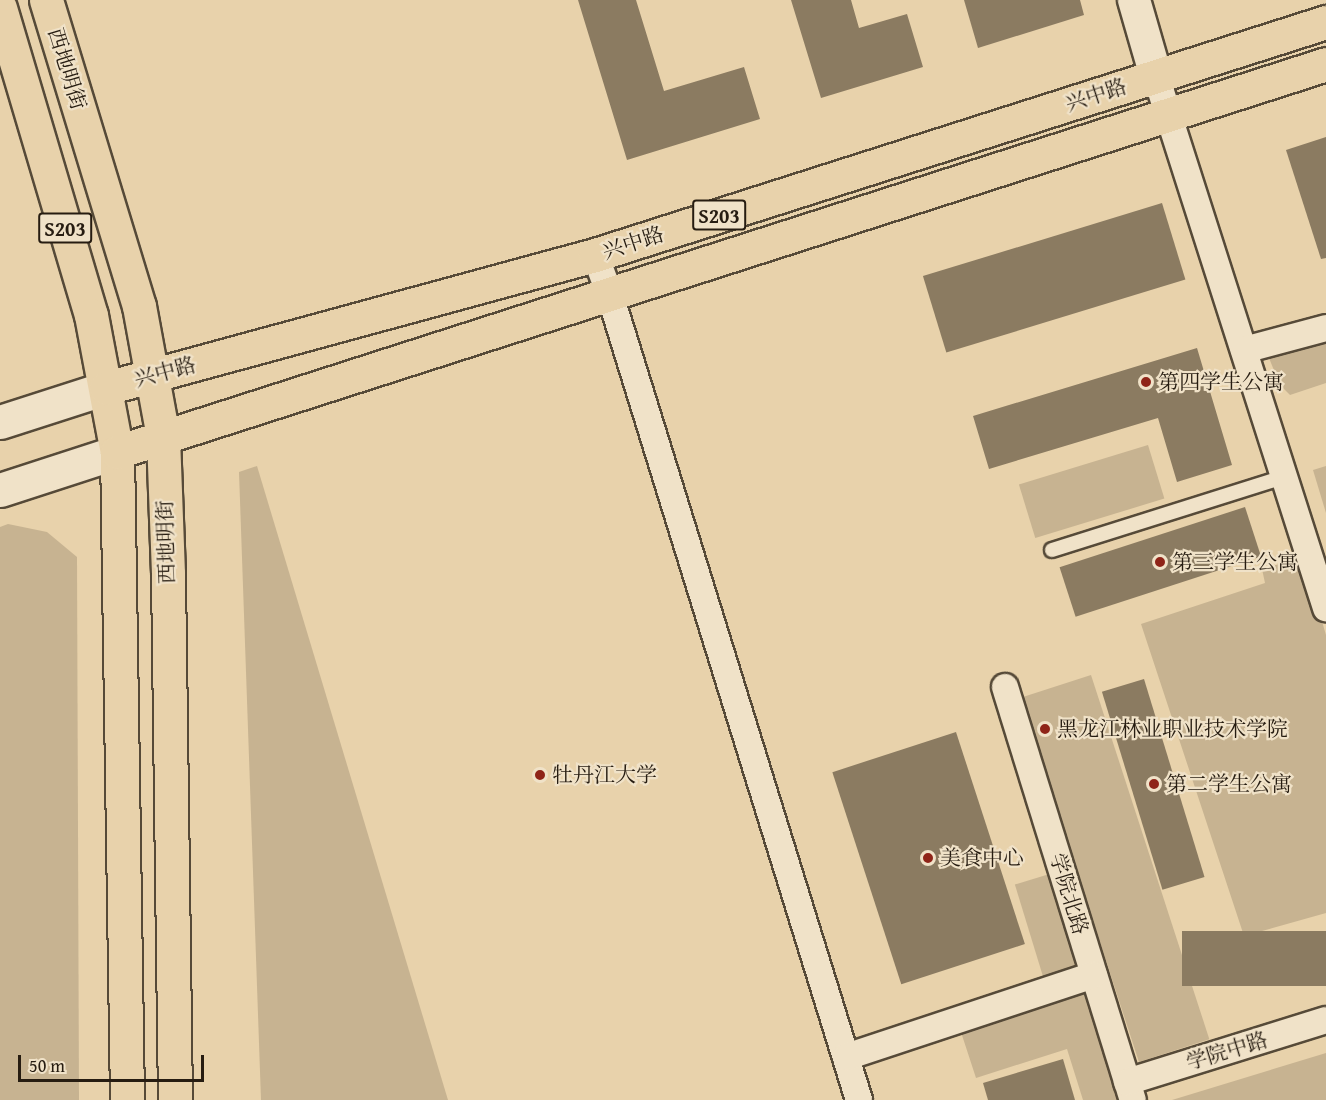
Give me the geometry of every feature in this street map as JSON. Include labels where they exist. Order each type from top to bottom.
[{"type":"main road","name":"西地明街","points":[[46,0],[140,306],[163,437],[176,1100]]},
{"type":"main road","name":"S203","points":[[0,8],[91,315],[117,452]]},
{"type":"main road","name":"兴中路","points":[[106,388],[595,255],[1326,22]]},
{"type":"main road","name":"兴中路","points":[[117,452],[1326,64]]},
{"type":"main road","points":[[0,422],[106,388]]},
{"type":"main road","points":[[0,489],[117,452],[127,1100]]},
{"type":"street","points":[[1134,0],[1167,115],[1326,608]]},
{"type":"street","points":[[595,255],[610,295],[860,1100]]},
{"type":"street","points":[[1244,350],[1326,328]]},
{"type":"street","name":"学院北路","points":[[1005,687],[1130,1091]]},
{"type":"street","points":[[846,1057],[1095,975]]},
{"type":"street","name":"学院中路","points":[[1130,1091],[1326,1020]]},
{"type":"lane","points":[[1052,550],[1284,477]]},
{"type":"shaded area","points":[[1326,342],[1326,383],[1290,395],[1280,385],[1269,358]]},
{"type":"shaded area","points":[[1148,445],[1164,499],[1035,538],[1019,484]]},
{"type":"shaded area","points":[[257,466],[448,1100],[261,1100],[239,472]]},
{"type":"shaded area","points":[[1326,466],[1326,513],[1313,470]]},
{"type":"shaded area","points":[[8,524],[47,532],[77,557],[79,1100],[0,1100],[0,527]]},
{"type":"shaded area","points":[[1303,557],[1326,635],[1326,913],[1244,936],[1141,624],[1265,583],[1262,569]]},
{"type":"shaded area","points":[[1091,675],[1209,1039],[1139,1062],[1021,698]]},
{"type":"shaded area","points":[[1056,872],[1086,970],[1045,982],[1015,885]]},
{"type":"shaded area","points":[[1087,985],[1123,1100],[1083,1100],[1067,1049],[976,1078],[959,1026]]},
{"type":"shaded area","points":[[1326,1053],[1326,1100],[1172,1100]]},
{"type":"building","points":[[578,0],[636,0],[664,91],[744,67],[760,119],[627,160]]},
{"type":"building","points":[[791,0],[851,0],[859,28],[907,14],[923,67],[821,98]]},
{"type":"building","points":[[964,0],[1080,0],[1084,15],[978,48]]},
{"type":"building","points":[[1326,137],[1326,258],[1321,259],[1286,150]]},
{"type":"building","points":[[1162,203],[1185,280],[946,353],[923,276]]},
{"type":"building","name":"第四学生公寓","points":[[1197,348],[1232,465],[1177,482],[1158,418],[989,469],[973,416]]},
{"type":"building","name":"第三学生公寓","points":[[1245,507],[1261,556],[1076,617],[1060,567]]},
{"type":"building","name":"第二学生公寓","points":[[1144,679],[1205,877],[1162,890],[1102,692]]},
{"type":"building","name":"美食中心","points":[[956,732],[1025,944],[901,984],[832,772]]},
{"type":"building","points":[[1182,931],[1326,931],[1326,986],[1182,986]]},
{"type":"building","points":[[1063,1059],[1075,1100],[988,1100],[983,1083]]},
{"type":"place","name":"第四学生公寓","points":[[1146,382]]},
{"type":"place","name":"第三学生公寓","points":[[1160,562]]},
{"type":"place","name":"黑龙江林业职业技术学院","points":[[1045,729]]},
{"type":"place","name":"牡丹江大学","points":[[540,775]]},
{"type":"place","name":"第二学生公寓","points":[[1154,784]]},
{"type":"place","name":"美食中心","points":[[928,858]]}]
